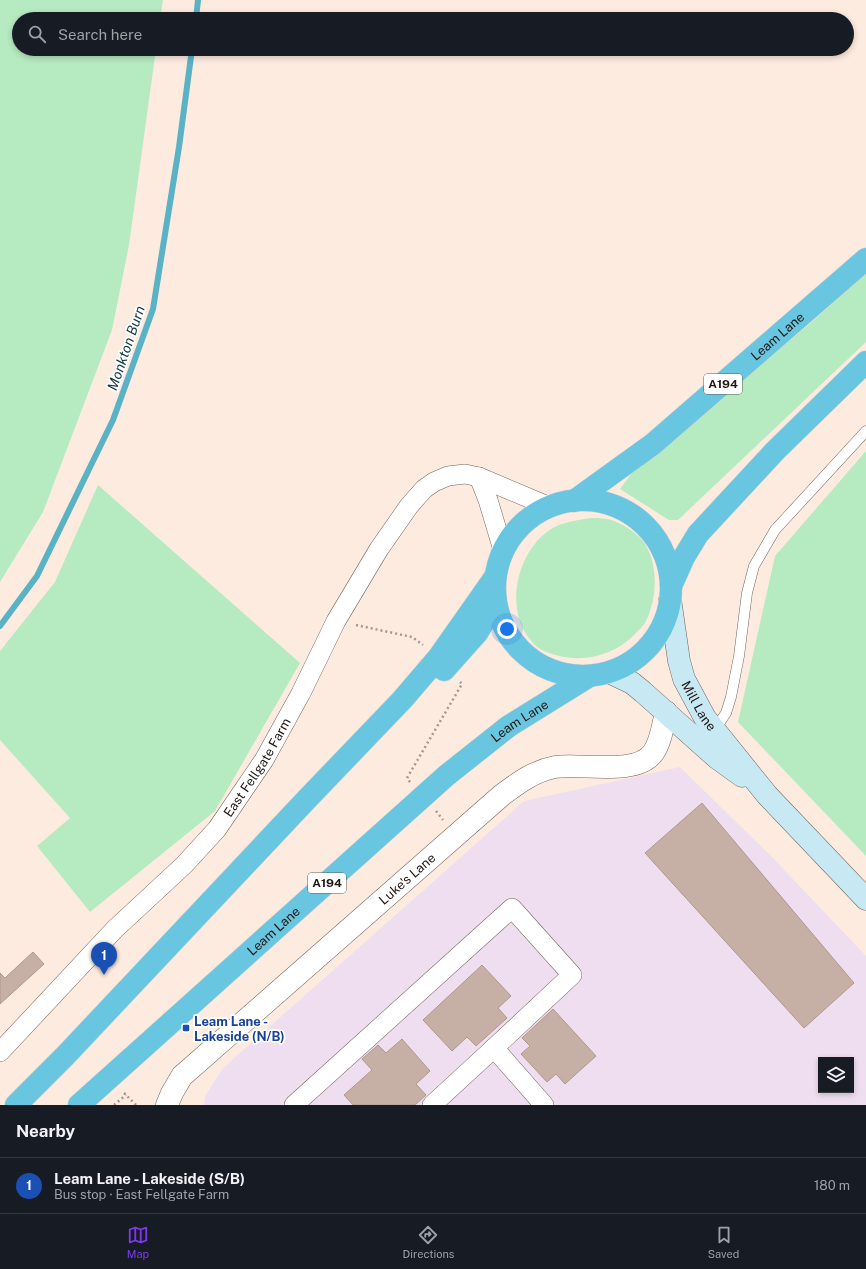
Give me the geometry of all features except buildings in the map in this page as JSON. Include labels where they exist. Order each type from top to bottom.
[{"type":"highway","name":"Leam Lane","points":[[574,501],[654,444],[866,259]]},
{"type":"highway","name":"Leam Lane","points":[[501,552],[495,577],[495,603],[502,624],[512,642],[528,658],[546,669],[566,676],[588,677],[611,673],[629,664],[645,652],[657,636],[666,619],[671,593],[684,557],[698,534],[775,451],[866,362]]},
{"type":"highway","name":"Leam Lane","points":[[402,700],[411,671],[470,586],[481,572],[501,552],[511,536],[522,524],[535,514],[550,507],[574,501],[592,500],[609,503],[625,510],[640,520],[658,542],[665,556],[669,569],[671,593]]},
{"type":"highway","name":"Leam Lane","points":[[16,1105],[65,1056],[302,803],[402,700],[438,658],[495,577]]},
{"type":"highway","name":"Leam Lane","points":[[402,700],[432,682],[447,667],[477,633],[495,603]]},
{"type":"highway","name":"Leam Lane","points":[[79,1105],[447,775],[509,726],[588,677]]},
{"type":"main road","name":"Mill Lane","points":[[671,593],[679,661],[684,679],[705,718],[767,795],[866,899]]},
{"type":"main road","name":"Mill Lane","points":[[611,673],[632,683],[717,758],[767,795]]},
{"type":"street","name":"East Fellgate Farm","points":[[0,1052],[115,929],[184,865],[217,829],[264,760],[301,693],[336,621],[379,549],[409,506],[424,489],[434,482],[448,476],[465,474],[479,477],[550,507]]},
{"type":"street","points":[[479,477],[488,500],[501,552]]},
{"type":"street","name":"Luke's Lane","points":[[167,1105],[172,1092],[182,1076],[518,782],[538,771],[556,767],[629,766],[643,762],[652,753],[659,738],[666,712]]},
{"type":"street","points":[[294,1105],[512,908],[572,975],[432,1105]]},
{"type":"street","points":[[494,1048],[544,1105]]},
{"type":"lane","points":[[714,731],[726,713],[731,697],[739,656],[747,593],[754,566],[775,530],[866,432]]},
{"type":"path","points":[[114,1105],[126,1095]]},
{"type":"shaded area","points":[[680,767],[772,857],[866,956],[866,1105],[204,1105],[205,1096],[223,1068],[524,801]]},
{"type":"green space","points":[[0,0],[163,0],[161,12],[12,12],[12,56],[155,56],[129,245],[112,330],[43,512],[0,582]]},
{"type":"green space","points":[[866,273],[866,342],[678,520],[669,520],[620,489],[631,474],[815,319]]},
{"type":"green space","points":[[866,451],[866,856],[738,722],[775,556]]},
{"type":"green space","points":[[98,485],[300,663],[215,811],[90,912],[37,846],[70,818],[0,740],[0,651],[55,582]]},
{"type":"green space","points":[[590,518],[600,518],[616,522],[630,529],[642,540],[650,553],[653,563],[655,584],[654,594],[645,623],[625,643],[614,650],[590,657],[564,657],[540,649],[529,638],[522,626],[517,612],[516,597],[518,582],[522,567],[528,554],[547,532],[562,524]]},
{"type":"waterway","name":"Monkton Burn","points":[[197,12],[198,0]]},
{"type":"waterway","name":"Monkton Burn","points":[[0,626],[37,576],[113,420],[153,309],[179,147],[191,56]]},
{"type":"place","name":"Leam Lane - Lakeside (S/B)","points":[[104,975]]},
{"type":"place","name":"Leam Lane - Lakeside (N/B)","points":[[186,1028]]}]
